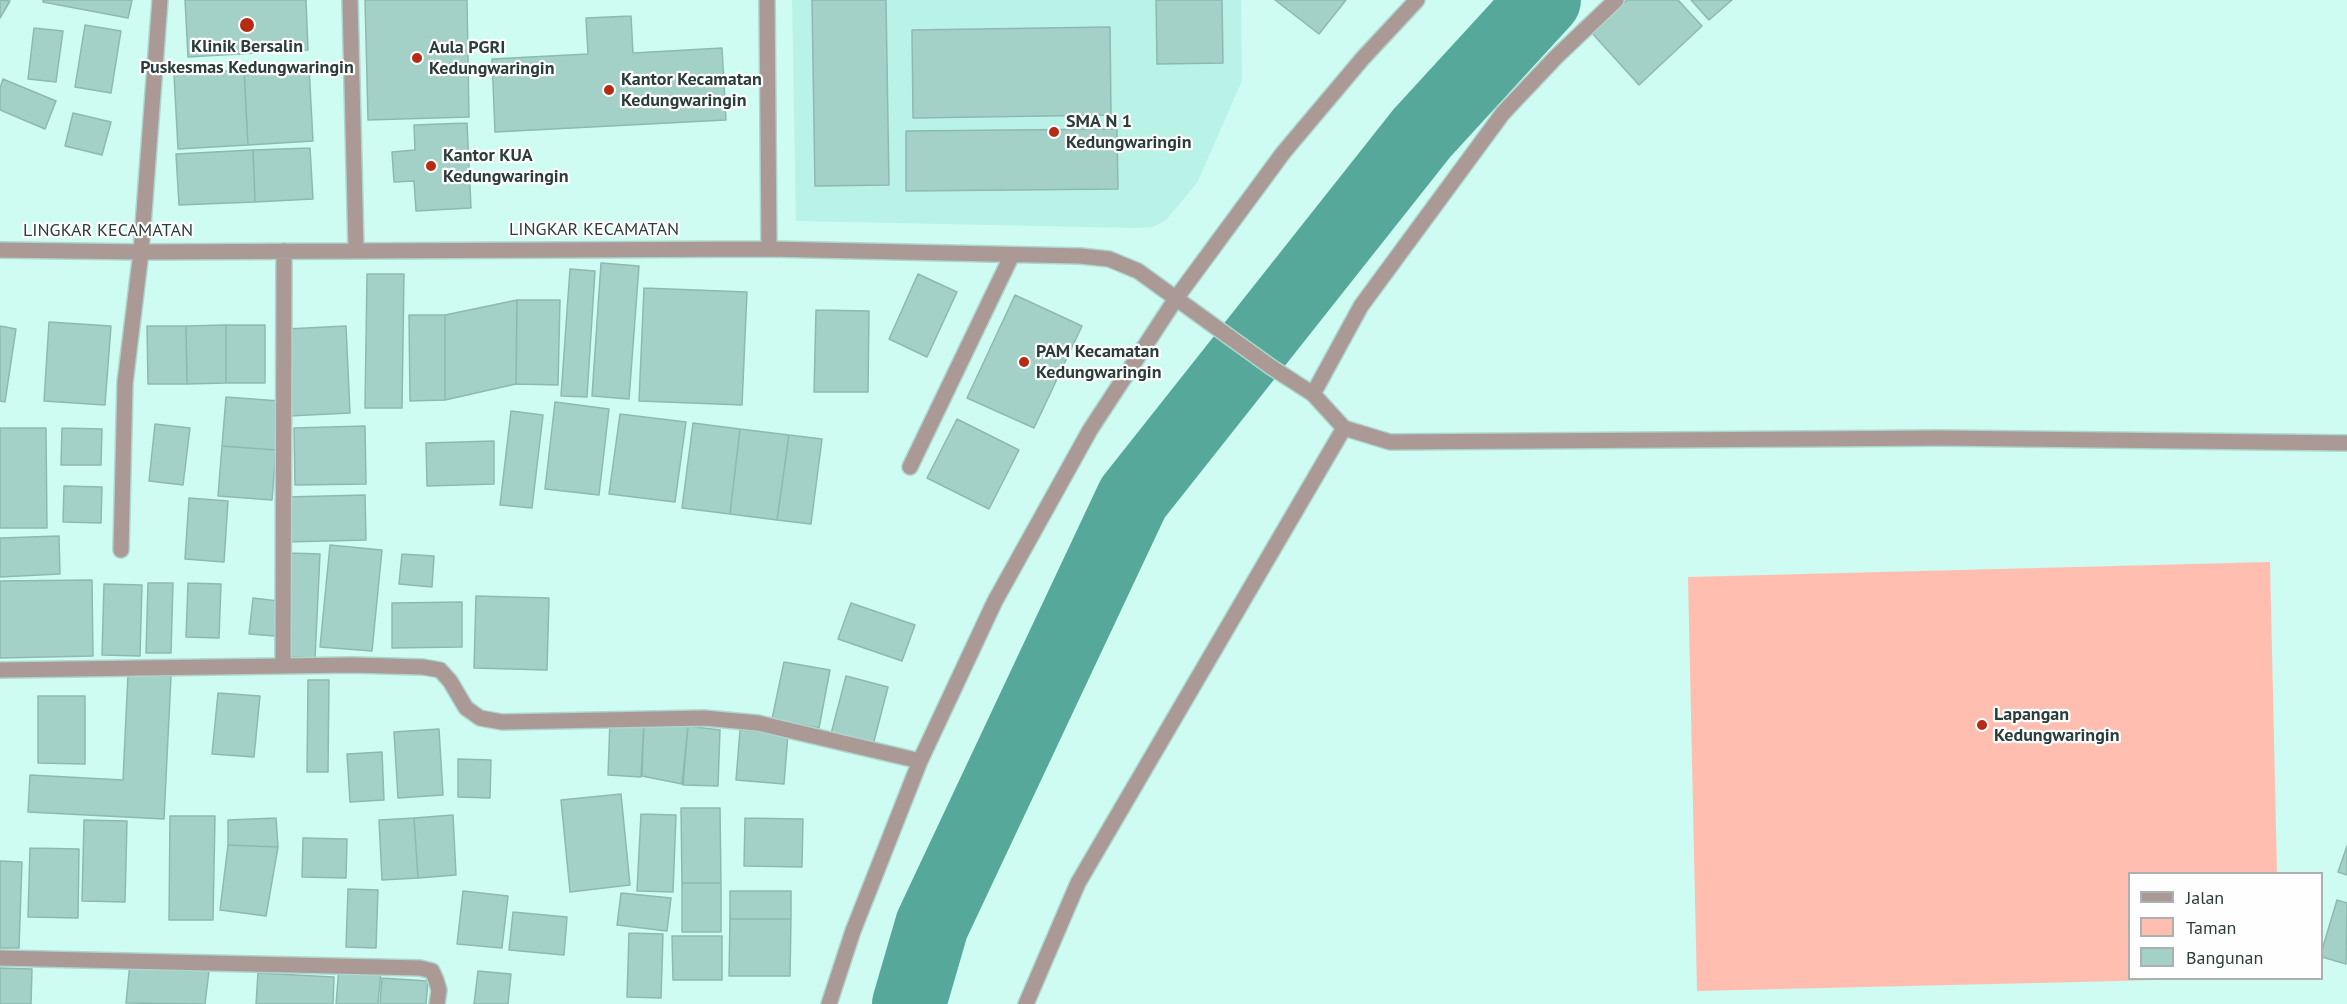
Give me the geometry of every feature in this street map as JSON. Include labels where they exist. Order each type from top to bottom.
[{"type":"street","points":[[121,549],[125,383],[141,252],[160,0]]},
{"type":"street","points":[[350,0],[356,249]]},
{"type":"street","points":[[767,0],[769,249]]},
{"type":"street","points":[[829,1004],[853,931],[920,761],[1001,591],[1090,430],[1177,297],[1283,153],[1363,58],[1417,0]]},
{"type":"street","points":[[1313,394],[1360,306],[1503,114],[1556,57],[1616,0]]},
{"type":"street","name":"LINGKAR KECAMATAN","points":[[0,250],[141,252],[356,249],[769,249],[1080,256],[1109,260],[1138,271],[1271,367],[1313,394],[1344,428]]},
{"type":"street","points":[[283,666],[284,250]]},
{"type":"street","points":[[910,467],[1012,255]]},
{"type":"street","points":[[1026,1004],[1078,883],[1344,428],[1390,442],[1429,443],[1941,438],[2347,443]]},
{"type":"street","points":[[0,670],[423,666],[440,670],[450,681],[466,708],[480,718],[502,722],[704,718],[768,725],[920,761]]},
{"type":"street","points":[[0,958],[420,968],[432,971],[439,990],[437,1004]]},
{"type":"shaded area","name":"SMA N 1 Kedungwaringin","points":[[792,0],[812,0],[815,186],[889,185],[886,0],[1156,0],[1157,64],[1223,63],[1222,0],[1241,0],[1242,81],[1197,183],[1166,220],[1153,227],[796,221]]},
{"type":"green space","name":"Lapangan Kedungwaringin","points":[[2270,562],[2277,872],[2128,872],[2128,980],[2162,980],[1697,991],[1688,577]]},
{"type":"building","points":[[0,0],[10,1],[0,18]]},
{"type":"building","points":[[43,0],[132,0],[128,18],[43,2]]},
{"type":"building","name":"Klinik Bersalin Puskesmas Kedungwaringin","points":[[185,0],[306,0],[308,50],[188,57]]},
{"type":"building","name":"Aula PGRI Kedungwaringin","points":[[365,0],[467,0],[469,117],[368,120]]},
{"type":"building","points":[[812,0],[886,0],[889,185],[815,186]]},
{"type":"building","points":[[1156,0],[1222,0],[1223,63],[1157,64]]},
{"type":"building","points":[[1275,0],[1346,0],[1319,34]]},
{"type":"building","points":[[1627,0],[1678,0],[1702,26],[1639,85],[1591,32]]},
{"type":"building","points":[[1691,0],[1732,0],[1709,20]]},
{"type":"building","name":"Kantor Kecamatan Kedungwaringin","points":[[631,16],[633,53],[722,48],[726,120],[495,132],[492,59],[588,54],[586,18]]},
{"type":"building","points":[[85,25],[121,31],[111,93],[75,87]]},
{"type":"building","points":[[1110,27],[1111,115],[913,118],[912,30]]},
{"type":"building","points":[[34,28],[63,31],[56,82],[28,79]]},
{"type":"building","points":[[309,67],[313,141],[248,145],[244,70]]},
{"type":"building","points":[[244,70],[248,145],[178,149],[174,74]]},
{"type":"building","points":[[3,79],[56,101],[45,129],[0,110],[0,88]]},
{"type":"building","points":[[73,113],[111,122],[102,155],[65,146]]},
{"type":"building","name":"Kantor KUA Kedungwaringin","points":[[467,123],[471,208],[416,211],[414,181],[394,182],[392,152],[415,150],[414,125]]},
{"type":"building","points":[[1117,129],[1118,189],[906,191],[906,131]]},
{"type":"building","points":[[310,148],[313,199],[255,202],[253,150]]},
{"type":"building","points":[[253,150],[255,202],[179,205],[176,154]]},
{"type":"building","points":[[601,263],[639,266],[629,399],[592,396]]},
{"type":"building","points":[[570,269],[595,271],[587,397],[561,396]]},
{"type":"building","points":[[367,274],[404,274],[402,408],[365,408]]},
{"type":"building","points":[[918,274],[957,292],[927,357],[889,339]]},
{"type":"building","points":[[644,288],[747,292],[742,405],[639,401]]},
{"type":"building","name":"PAM Kecamatan Kedungwaringin","points":[[1015,295],[1082,326],[1034,428],[967,398]]},
{"type":"building","points":[[517,300],[516,384],[445,400],[445,315]]},
{"type":"building","points":[[517,300],[560,300],[558,385],[516,384]]},
{"type":"building","points":[[816,310],[869,311],[868,392],[814,392]]},
{"type":"building","points":[[409,315],[445,315],[445,400],[410,401]]},
{"type":"building","points":[[49,322],[111,326],[105,405],[44,401]]},
{"type":"building","points":[[226,325],[226,383],[187,384],[186,326]]},
{"type":"building","points":[[226,325],[265,325],[265,383],[226,383]]},
{"type":"building","points":[[0,326],[16,329],[5,402],[0,401]]},
{"type":"building","points":[[147,326],[186,326],[187,384],[148,384]]},
{"type":"building","points":[[346,326],[350,413],[289,416],[286,329]]},
{"type":"building","points":[[226,397],[280,401],[276,450],[222,446]]},
{"type":"building","points":[[555,402],[609,409],[599,495],[545,489]]},
{"type":"building","points":[[511,411],[543,415],[532,508],[500,505]]},
{"type":"building","points":[[620,414],[686,422],[675,502],[609,494]]},
{"type":"building","points":[[957,419],[1019,450],[989,509],[927,478]]},
{"type":"building","points":[[693,423],[740,429],[730,514],[682,508]]},
{"type":"building","points":[[155,424],[190,428],[183,485],[149,481]]},
{"type":"building","points":[[365,426],[366,484],[295,485],[294,428]]},
{"type":"building","points":[[0,428],[46,428],[47,528],[0,528]]},
{"type":"building","points":[[62,428],[102,429],[101,465],[61,465]]},
{"type":"building","points":[[740,429],[789,435],[777,520],[730,514]]},
{"type":"building","points":[[789,435],[822,439],[811,524],[777,520]]},
{"type":"building","points":[[494,441],[494,484],[427,486],[426,443]]},
{"type":"building","points":[[222,446],[276,450],[272,500],[218,496]]},
{"type":"building","points":[[64,486],[102,487],[101,523],[63,522]]},
{"type":"building","points":[[365,495],[366,540],[286,542],[286,497]]},
{"type":"building","points":[[189,498],[228,501],[224,562],[185,559]]},
{"type":"building","points":[[59,536],[60,574],[0,577],[0,538]]},
{"type":"building","points":[[330,545],[382,550],[372,651],[320,647]]},
{"type":"building","points":[[291,553],[320,554],[315,658],[286,657]]},
{"type":"building","points":[[402,554],[434,556],[432,587],[399,584]]},
{"type":"building","points":[[92,580],[93,656],[0,658],[0,581]]},
{"type":"building","points":[[148,583],[173,583],[171,653],[146,653]]},
{"type":"building","points":[[188,583],[221,584],[219,638],[186,637]]},
{"type":"building","points":[[104,584],[142,585],[140,656],[102,655]]},
{"type":"building","points":[[476,596],[549,598],[547,670],[474,668]]},
{"type":"building","points":[[253,598],[278,601],[275,636],[249,634]]},
{"type":"building","points":[[462,602],[462,647],[392,648],[392,603]]},
{"type":"building","points":[[851,603],[915,625],[902,661],[838,639]]},
{"type":"building","points":[[784,662],[830,670],[819,728],[772,719]]},
{"type":"building","points":[[128,674],[171,676],[164,819],[28,812],[30,775],[123,780]]},
{"type":"building","points":[[846,676],[888,687],[873,745],[831,734]]},
{"type":"building","points":[[308,680],[329,680],[328,772],[307,772]]},
{"type":"building","points":[[218,693],[260,696],[254,757],[212,754]]},
{"type":"building","points":[[38,696],[85,696],[85,764],[38,763]]},
{"type":"building","points":[[610,720],[644,721],[641,777],[608,775]]},
{"type":"building","points":[[644,721],[688,726],[682,784],[642,776]]},
{"type":"building","points":[[688,726],[720,730],[718,786],[683,785]]},
{"type":"building","points":[[439,729],[443,795],[398,798],[394,732]]},
{"type":"building","points":[[740,730],[788,734],[784,784],[736,780]]},
{"type":"building","points":[[382,752],[384,800],[350,802],[347,754]]},
{"type":"building","points":[[458,759],[491,760],[490,798],[458,797]]},
{"type":"building","points":[[621,794],[630,885],[570,892],[561,800]]},
{"type":"building","points":[[681,808],[720,808],[721,883],[682,883]]},
{"type":"building","points":[[641,814],[676,815],[673,892],[637,891]]},
{"type":"building","points":[[453,815],[456,875],[418,878],[414,818]]},
{"type":"building","points":[[170,816],[215,816],[213,920],[169,920]]},
{"type":"building","points":[[276,818],[278,847],[228,845],[228,820]]},
{"type":"building","points":[[414,818],[418,878],[382,880],[379,820]]},
{"type":"building","points":[[745,818],[803,819],[802,867],[744,866]]},
{"type":"building","points":[[84,820],[127,821],[125,902],[82,901]]},
{"type":"building","points":[[303,838],[347,839],[346,878],[302,877]]},
{"type":"building","points":[[228,845],[278,847],[266,916],[220,910]]},
{"type":"building","points":[[2347,846],[2347,875],[2338,872]]},
{"type":"building","points":[[30,848],[79,849],[78,918],[28,917]]},
{"type":"building","points":[[0,861],[22,862],[19,948],[0,948]]},
{"type":"building","points":[[682,883],[721,883],[721,932],[682,932]]},
{"type":"building","points":[[348,889],[378,890],[376,948],[346,947]]},
{"type":"building","points":[[463,891],[508,896],[502,948],[457,944]]},
{"type":"building","points":[[730,891],[791,891],[791,919],[730,919]]},
{"type":"building","points":[[621,893],[671,898],[667,931],[617,925]]},
{"type":"building","points":[[2337,900],[2347,903],[2346,964],[2323,957],[2323,947]]},
{"type":"building","points":[[513,912],[567,917],[564,955],[509,950]]},
{"type":"building","points":[[730,919],[791,919],[790,976],[729,976]]},
{"type":"building","points":[[629,933],[663,934],[661,998],[627,997]]},
{"type":"building","points":[[672,936],[722,936],[722,980],[673,980]]},
{"type":"building","points":[[130,963],[209,971],[205,1004],[126,1003]]},
{"type":"building","points":[[339,967],[381,971],[378,1004],[336,1004]]},
{"type":"building","points":[[0,968],[32,969],[31,1004],[0,1004]]},
{"type":"building","points":[[478,971],[511,974],[508,1004],[474,1004]]},
{"type":"building","points":[[258,973],[334,977],[333,1004],[256,1004]]},
{"type":"building","points":[[382,978],[428,981],[426,1004],[380,1004]]},
{"type":"waterway","points":[[909,1004],[932,925],[1133,498],[1422,133],[1544,0]]},
{"type":"place","name":"Klinik Bersalin Puskesmas Kedungwaringin","points":[[247,25]]},
{"type":"place","name":"Aula PGRI Kedungwaringin","points":[[417,58]]},
{"type":"place","name":"Kantor Kecamatan Kedungwaringin","points":[[609,90]]},
{"type":"place","name":"SMA N 1 Kedungwaringin","points":[[1054,132]]},
{"type":"place","name":"Kantor KUA Kedungwaringin","points":[[431,166]]},
{"type":"place","name":"PAM Kecamatan Kedungwaringin","points":[[1024,362]]},
{"type":"place","name":"Lapangan Kedungwaringin","points":[[1982,725]]}]
